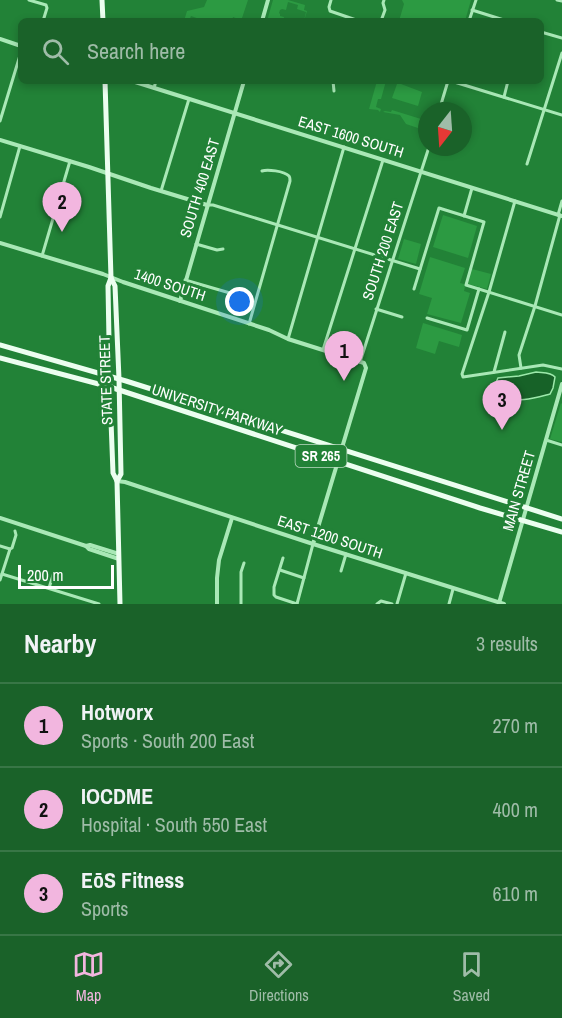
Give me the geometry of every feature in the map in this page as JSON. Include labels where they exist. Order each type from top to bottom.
[{"type":"main road","points":[[102,0],[103,18]]},
{"type":"main road","name":"STATE STREET","points":[[105,84],[111,278],[108,285],[110,387],[113,473],[117,481],[120,604]]},
{"type":"main road","name":"STATE STREET","points":[[111,278],[115,286],[119,379],[121,474],[117,481]]},
{"type":"main road","name":"UNIVERSITY PARKWAY","points":[[0,345],[110,376],[526,508]]},
{"type":"main road","name":"UNIVERSITY PARKWAY","points":[[0,358],[110,387],[480,508],[562,532]]},
{"type":"main road","name":"SR 265","points":[[526,508],[562,519]]},
{"type":"street","points":[[29,0],[45,5],[47,8],[44,18]]},
{"type":"street","points":[[263,18],[268,0]]},
{"type":"street","points":[[331,0],[329,10],[351,18]]},
{"type":"street","points":[[382,18],[385,11],[384,0]]},
{"type":"street","points":[[470,18],[476,0]]},
{"type":"street","points":[[557,0],[562,2]]},
{"type":"street","points":[[472,10],[497,18]]},
{"type":"street","points":[[544,33],[562,38]]},
{"type":"street","points":[[0,39],[18,45]]},
{"type":"street","points":[[527,164],[562,53]]},
{"type":"street","points":[[0,122],[18,62]]},
{"type":"street","name":"EAST 1600 SOUTH","points":[[141,84],[560,216]]},
{"type":"street","points":[[154,88],[155,84]]},
{"type":"street","name":"SOUTH 400 EAST","points":[[180,301],[243,84]]},
{"type":"street","points":[[334,84],[334,91]]},
{"type":"street","points":[[442,102],[449,84]]},
{"type":"street","points":[[460,84],[562,115]]},
{"type":"street","points":[[504,97],[507,84]]},
{"type":"street","points":[[161,191],[189,99]]},
{"type":"street","points":[[0,140],[420,269]]},
{"type":"street","points":[[0,217],[20,146]]},
{"type":"street","points":[[288,339],[344,147]]},
{"type":"street","name":"SOUTH 200 EAST","points":[[360,362],[426,156]]},
{"type":"street","points":[[323,350],[383,159]]},
{"type":"street","points":[[42,256],[70,161]]},
{"type":"street","points":[[249,324],[290,180],[286,175],[267,169],[261,171]]},
{"type":"street","points":[[464,216],[472,188]]},
{"type":"street","points":[[515,201],[462,374],[464,377],[543,365],[562,369]]},
{"type":"street","points":[[521,368],[519,355],[535,306],[562,201]]},
{"type":"street","points":[[414,289],[439,208],[484,222],[466,285],[562,315]]},
{"type":"street","name":"1400 SOUTH","points":[[0,243],[269,330],[288,339],[365,365],[342,450]]},
{"type":"street","points":[[196,243],[217,250],[223,249]]},
{"type":"street","points":[[185,280],[230,293]]},
{"type":"street","points":[[427,318],[467,330],[479,289]]},
{"type":"street","points":[[376,309],[402,317]]},
{"type":"street","points":[[494,372],[505,332]]},
{"type":"street","name":"MAIN STREET","points":[[500,604],[562,384]]},
{"type":"street","points":[[546,440],[562,445]]},
{"type":"street","points":[[283,558],[273,590],[274,595],[297,604],[342,450]]},
{"type":"street","name":"EAST 1200 SOUTH","points":[[117,481],[500,604]]},
{"type":"street","points":[[0,518],[86,546],[89,549],[119,556]]},
{"type":"street","points":[[217,604],[219,560],[232,518]]},
{"type":"street","points":[[0,580],[16,536],[15,531]]},
{"type":"street","points":[[0,546],[10,549]]},
{"type":"street","points":[[341,571],[346,554]]},
{"type":"street","points":[[241,604],[241,572],[244,563]]},
{"type":"street","points":[[279,570],[304,578]]},
{"type":"street","points":[[49,588],[54,572]]},
{"type":"street","points":[[2,573],[99,604]]},
{"type":"street","points":[[397,604],[406,573]]},
{"type":"street","points":[[449,604],[453,588]]},
{"type":"street","points":[[377,604],[381,601],[392,604]]},
{"type":"shaded area","points":[[207,0],[248,0],[242,18],[191,16],[185,18],[187,11],[204,7]]},
{"type":"shaded area","points":[[273,0],[288,0],[305,5],[304,10],[307,11],[305,18],[306,12],[297,9],[298,5],[288,2],[286,10],[282,9],[279,13],[284,18],[268,18]]},
{"type":"shaded area","points":[[402,0],[471,0],[466,18],[400,18],[404,4]]},
{"type":"shaded area","points":[[376,84],[385,84],[376,107],[381,109],[380,112],[369,109]]},
{"type":"shaded area","points":[[397,84],[422,92],[418,106],[392,98]]},
{"type":"shaded area","points":[[392,110],[418,118],[418,128],[406,124],[400,115],[383,112]]},
{"type":"shaded area","points":[[443,215],[477,226],[468,258],[433,247]]},
{"type":"shaded area","points":[[404,239],[421,244],[416,264],[398,259]]},
{"type":"shaded area","points":[[430,257],[465,268],[460,283],[464,284],[464,291],[470,293],[461,323],[427,314],[432,298],[419,294]]},
{"type":"shaded area","points":[[472,269],[491,274],[487,289],[468,284]]},
{"type":"shaded area","points":[[423,323],[462,335],[459,347],[439,341],[435,354],[416,348]]},
{"type":"shaded area","points":[[536,372],[549,373],[555,377],[550,394],[514,400],[503,396],[495,385],[498,378]]},
{"type":"shaded area","points":[[562,404],[562,442],[550,439]]},
{"type":"place","name":"IOCDME","points":[[62,232]]},
{"type":"place","name":"Hotworx","points":[[344,381]]},
{"type":"place","name":"EōS Fitness","points":[[502,430]]}]
